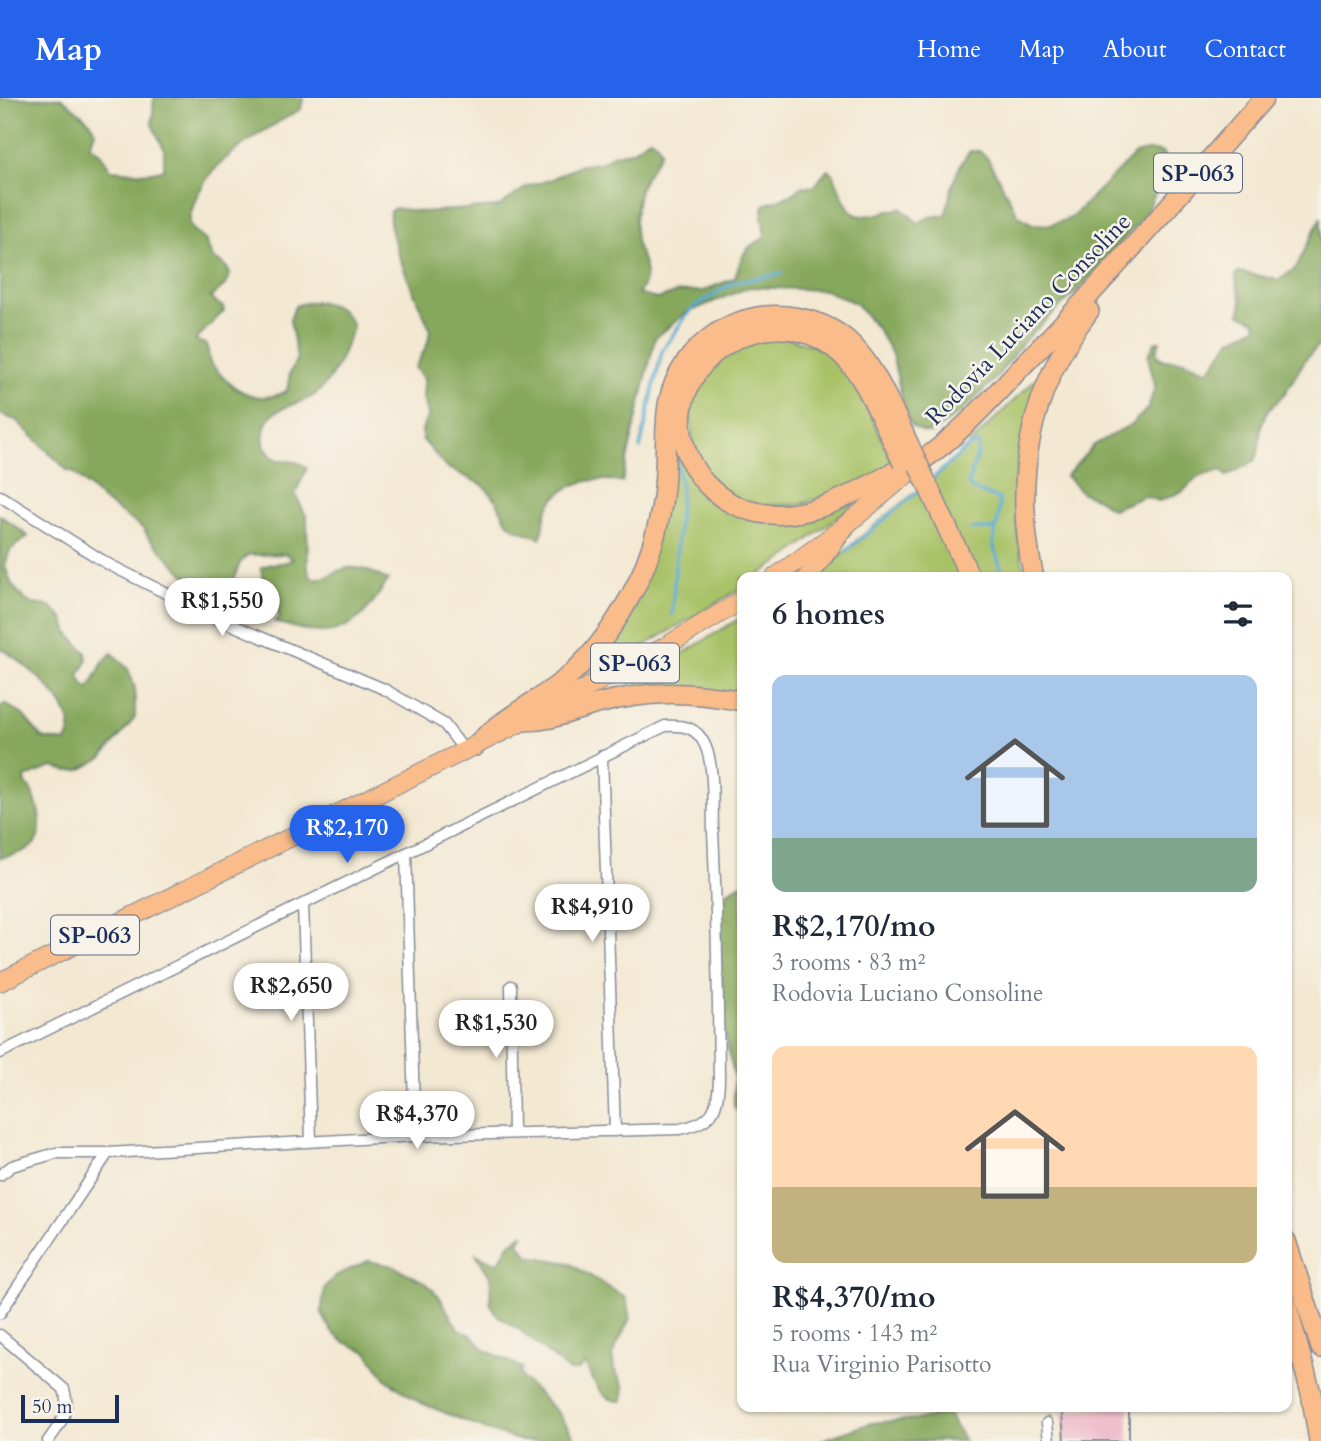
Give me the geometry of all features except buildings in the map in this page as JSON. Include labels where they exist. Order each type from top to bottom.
[{"type":"highway","name":"Rodovia Luciano Consoline","points":[[923,460],[981,409],[1073,314],[1264,98]]},
{"type":"highway","points":[[1033,572],[1023,502],[1026,459],[1036,414],[1046,386],[1078,326],[1112,283],[1132,248]]},
{"type":"highway","points":[[470,749],[498,723],[543,695],[582,663],[610,630],[630,597],[649,558],[659,521],[669,398],[685,363],[706,340],[724,328],[757,317],[784,316],[815,321],[842,335],[858,350],[873,370],[886,412],[954,572]]},
{"type":"highway","points":[[923,460],[834,503],[803,512],[772,514],[732,505],[707,485],[688,458],[680,429],[685,398],[701,366],[729,342],[761,330],[798,332],[828,344],[847,360],[886,412],[968,572]]},
{"type":"highway","points":[[811,572],[845,526]]},
{"type":"highway","points":[[524,721],[546,721],[597,704],[658,692],[696,693],[737,700]]},
{"type":"highway","points":[[1292,1259],[1321,1348]]},
{"type":"highway","points":[[1292,1325],[1311,1393],[1319,1441]]},
{"type":"main road","name":"Rodovia Luciano Consoline","points":[[782,572],[845,526],[923,460]]},
{"type":"main road","name":"SP-063","points":[[0,982],[470,749],[658,650],[737,603]]},
{"type":"street","points":[[0,496],[108,564],[202,612],[394,694],[444,724],[470,749]]},
{"type":"street","points":[[0,1054],[665,726],[681,725],[697,732],[706,748],[712,804],[718,1100],[711,1115],[699,1125],[680,1129],[415,1136],[108,1153],[56,1153],[12,1166],[0,1175]]},
{"type":"street","points":[[602,756],[615,1131]]},
{"type":"street","points":[[406,853],[415,1136]]},
{"type":"street","points":[[303,905],[311,1140]]},
{"type":"street","points":[[510,986],[513,1133]]},
{"type":"street","points":[[0,1313],[108,1153]]},
{"type":"street","points":[[0,1335],[64,1389],[68,1401],[64,1418],[48,1441]]},
{"type":"street","points":[[1047,1423],[1049,1441]]},
{"type":"green space","points":[[0,98],[62,98],[91,123],[95,131],[90,146],[100,153],[111,170],[145,173],[164,169],[164,149],[152,124],[154,98],[303,98],[301,109],[230,154],[203,185],[194,203],[189,224],[205,240],[213,258],[226,266],[230,274],[227,283],[210,298],[223,307],[224,311],[195,340],[207,345],[211,364],[235,388],[251,395],[269,397],[287,391],[290,373],[297,358],[290,320],[295,306],[321,302],[337,307],[349,319],[353,327],[330,378],[310,398],[285,407],[271,416],[264,433],[264,444],[273,457],[307,468],[295,494],[307,518],[308,570],[312,578],[324,578],[355,568],[367,570],[388,580],[370,607],[345,627],[317,632],[275,622],[280,615],[265,595],[261,568],[293,559],[285,554],[247,555],[240,563],[226,600],[187,577],[148,537],[144,529],[104,501],[72,471],[68,471],[16,420],[0,414]]},
{"type":"green space","points":[[650,138],[657,143],[661,151],[640,189],[635,214],[635,233],[646,277],[638,294],[657,299],[679,292],[703,291],[735,278],[744,253],[765,238],[762,216],[764,205],[791,195],[802,186],[814,187],[827,170],[832,172],[845,201],[855,214],[871,215],[901,208],[918,223],[930,217],[946,215],[960,165],[970,151],[979,151],[988,159],[1018,215],[1032,224],[1050,225],[1071,218],[1135,154],[1159,152],[1163,153],[1167,161],[1165,173],[1145,215],[1082,286],[1025,340],[994,380],[960,413],[931,433],[911,426],[892,354],[877,328],[855,303],[825,290],[749,287],[686,313],[655,338],[622,482],[589,481],[569,487],[560,493],[547,510],[540,538],[514,528],[507,522],[496,500],[483,485],[446,467],[422,439],[422,430],[428,414],[423,398],[424,379],[415,368],[428,343],[430,329],[398,253],[390,211],[395,208],[422,212],[498,207],[528,186],[550,180],[577,166],[603,162],[614,154],[632,151]]},
{"type":"green space","points":[[1321,217],[1321,343],[1307,357],[1285,393],[1266,413],[1261,427],[1258,454],[1254,461],[1227,476],[1221,470],[1198,477],[1182,492],[1159,501],[1145,496],[1112,509],[1098,499],[1082,493],[1066,476],[1094,445],[1133,423],[1148,408],[1155,387],[1148,356],[1156,341],[1160,341],[1156,354],[1159,357],[1184,361],[1208,370],[1230,340],[1257,327],[1256,321],[1240,314],[1241,302],[1236,274],[1240,272],[1279,280],[1296,268]]},
{"type":"green space","points":[[779,335],[824,349],[851,375],[894,464],[853,488],[782,509],[733,500],[695,461],[689,406],[718,356],[751,338]]},
{"type":"green space","points":[[1043,372],[1024,436],[1015,487],[1016,517],[1025,572],[823,572],[857,540],[944,469]]},
{"type":"green space","points":[[674,446],[684,467],[720,506],[853,503],[763,572],[737,572],[735,592],[617,662],[583,679],[583,674],[614,638]]},
{"type":"green space","points":[[0,515],[28,536],[10,550],[5,566],[12,585],[24,599],[32,604],[50,606],[62,617],[69,634],[86,653],[87,661],[79,675],[89,689],[103,662],[112,653],[128,669],[135,688],[135,718],[102,758],[80,770],[67,771],[52,767],[26,777],[25,782],[39,814],[37,840],[21,852],[0,858],[0,707],[5,704],[23,715],[42,738],[65,742],[70,730],[68,717],[50,689],[23,664],[0,648]]},
{"type":"green space","points":[[737,620],[737,695],[618,690]]},
{"type":"green space","points":[[737,887],[737,1110],[734,1106],[734,1075],[724,1031],[719,940],[721,906],[727,892]]},
{"type":"green space","points":[[524,1233],[519,1243],[529,1256],[569,1263],[626,1298],[630,1318],[612,1355],[614,1369],[624,1387],[622,1401],[603,1394],[585,1364],[577,1371],[569,1371],[521,1331],[497,1315],[490,1303],[491,1278],[476,1254],[498,1264],[509,1244]]},
{"type":"green space","points":[[368,1261],[393,1266],[426,1283],[439,1296],[458,1329],[470,1334],[485,1350],[523,1368],[520,1372],[523,1379],[559,1414],[577,1441],[522,1441],[487,1430],[419,1402],[387,1380],[367,1352],[344,1342],[332,1332],[321,1312],[325,1287],[335,1276]]},
{"type":"green space","points":[[947,1412],[964,1441],[819,1441],[871,1423],[930,1418]]},
{"type":"waterway","points":[[640,448],[662,351],[686,316],[695,306],[735,282],[781,274]]},
{"type":"waterway","points":[[932,479],[968,447],[978,443],[978,453],[968,484],[972,489],[999,499],[993,544],[1002,572]]},
{"type":"waterway","points":[[672,614],[681,487],[674,449]]},
{"type":"waterway","points":[[846,551],[921,489]]},
{"type":"waterway","points":[[971,529],[995,529]]},
{"type":"waterway","points":[[620,690],[664,667]]}]
